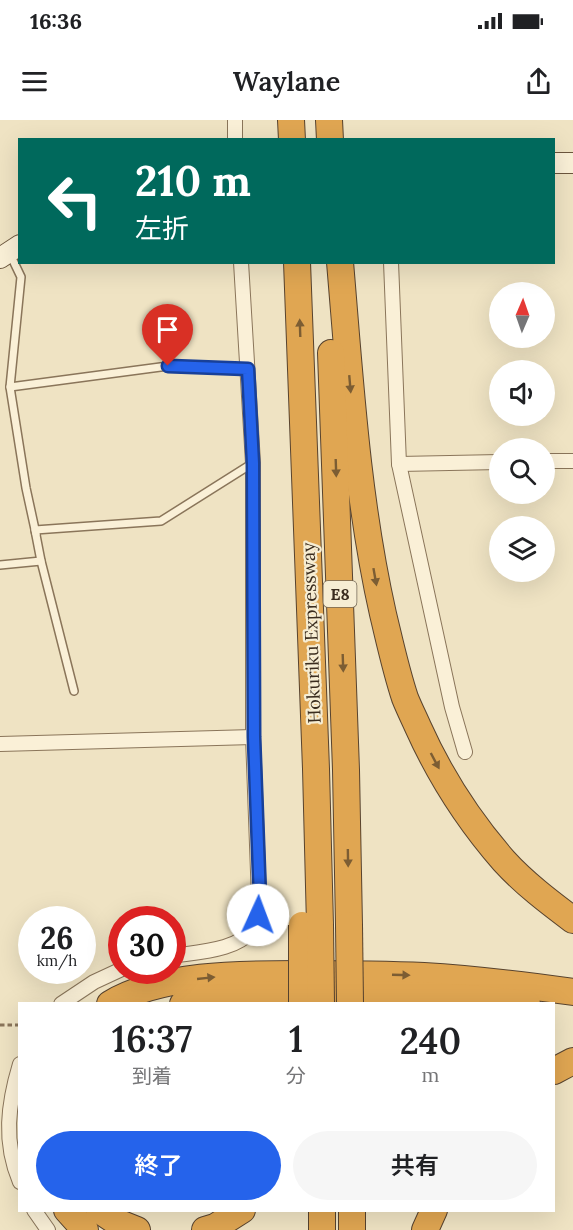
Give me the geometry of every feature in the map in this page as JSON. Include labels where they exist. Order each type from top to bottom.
[{"type":"highway","points":[[291,120],[292,138]]},
{"type":"highway","points":[[321,120],[322,138]]},
{"type":"highway","points":[[328,120],[330,138]]},
{"type":"highway","name":"Hokuriku Expressway","points":[[297,264],[309,575],[311,925],[321,1002]]},
{"type":"highway","name":"Hokuriku Expressway","points":[[328,264],[346,770],[350,1002]]},
{"type":"highway","points":[[340,264],[351,399],[362,497],[376,581],[393,657],[406,700],[425,743],[450,789],[477,827],[505,862],[573,920]]},
{"type":"highway","points":[[302,1002],[311,925]]},
{"type":"highway","points":[[113,1002],[147,988],[182,980],[225,976],[365,974],[423,976],[573,992]]},
{"type":"highway","points":[[198,1002],[276,994],[365,993],[511,1002]]},
{"type":"highway","points":[[555,1007],[573,1009]]},
{"type":"highway","points":[[555,1070],[573,1061]]},
{"type":"highway","points":[[70,1212],[85,1230]]},
{"type":"highway","points":[[102,1212],[117,1222],[137,1230]]},
{"type":"highway","points":[[204,1230],[215,1227],[239,1212]]},
{"type":"highway","points":[[322,1212],[322,1230]]},
{"type":"highway","points":[[352,1212],[352,1230]]},
{"type":"highway","points":[[425,1230],[433,1212]]},
{"type":"street","points":[[235,120],[235,138]]},
{"type":"street","points":[[555,163],[573,163]]},
{"type":"street","points":[[186,954],[225,947],[242,940],[253,928],[258,915],[260,899],[254,737],[253,463],[241,264]]},
{"type":"street","points":[[391,264],[399,464],[452,707],[465,752]]},
{"type":"street","points":[[555,461],[573,461]]},
{"type":"street","points":[[399,464],[489,462]]},
{"type":"street","points":[[0,744],[254,737]]},
{"type":"street","points":[[64,1002],[108,976]]},
{"type":"street","points":[[18,1072],[9,1110],[9,1140],[18,1177]]},
{"type":"street","points":[[35,1212],[48,1230]]},
{"type":"lane","points":[[9,252],[21,277],[10,387],[26,488],[41,561],[75,692]]},
{"type":"lane","points":[[10,387],[168,366],[248,369]]},
{"type":"lane","points":[[35,530],[161,521],[253,463]]},
{"type":"lane","points":[[0,565],[41,561]]},
{"type":"path","points":[[0,1025],[18,1025]]},
{"type":"route","points":[[168,366],[248,369],[253,463],[254,737],[260,899],[258,915]]}]
